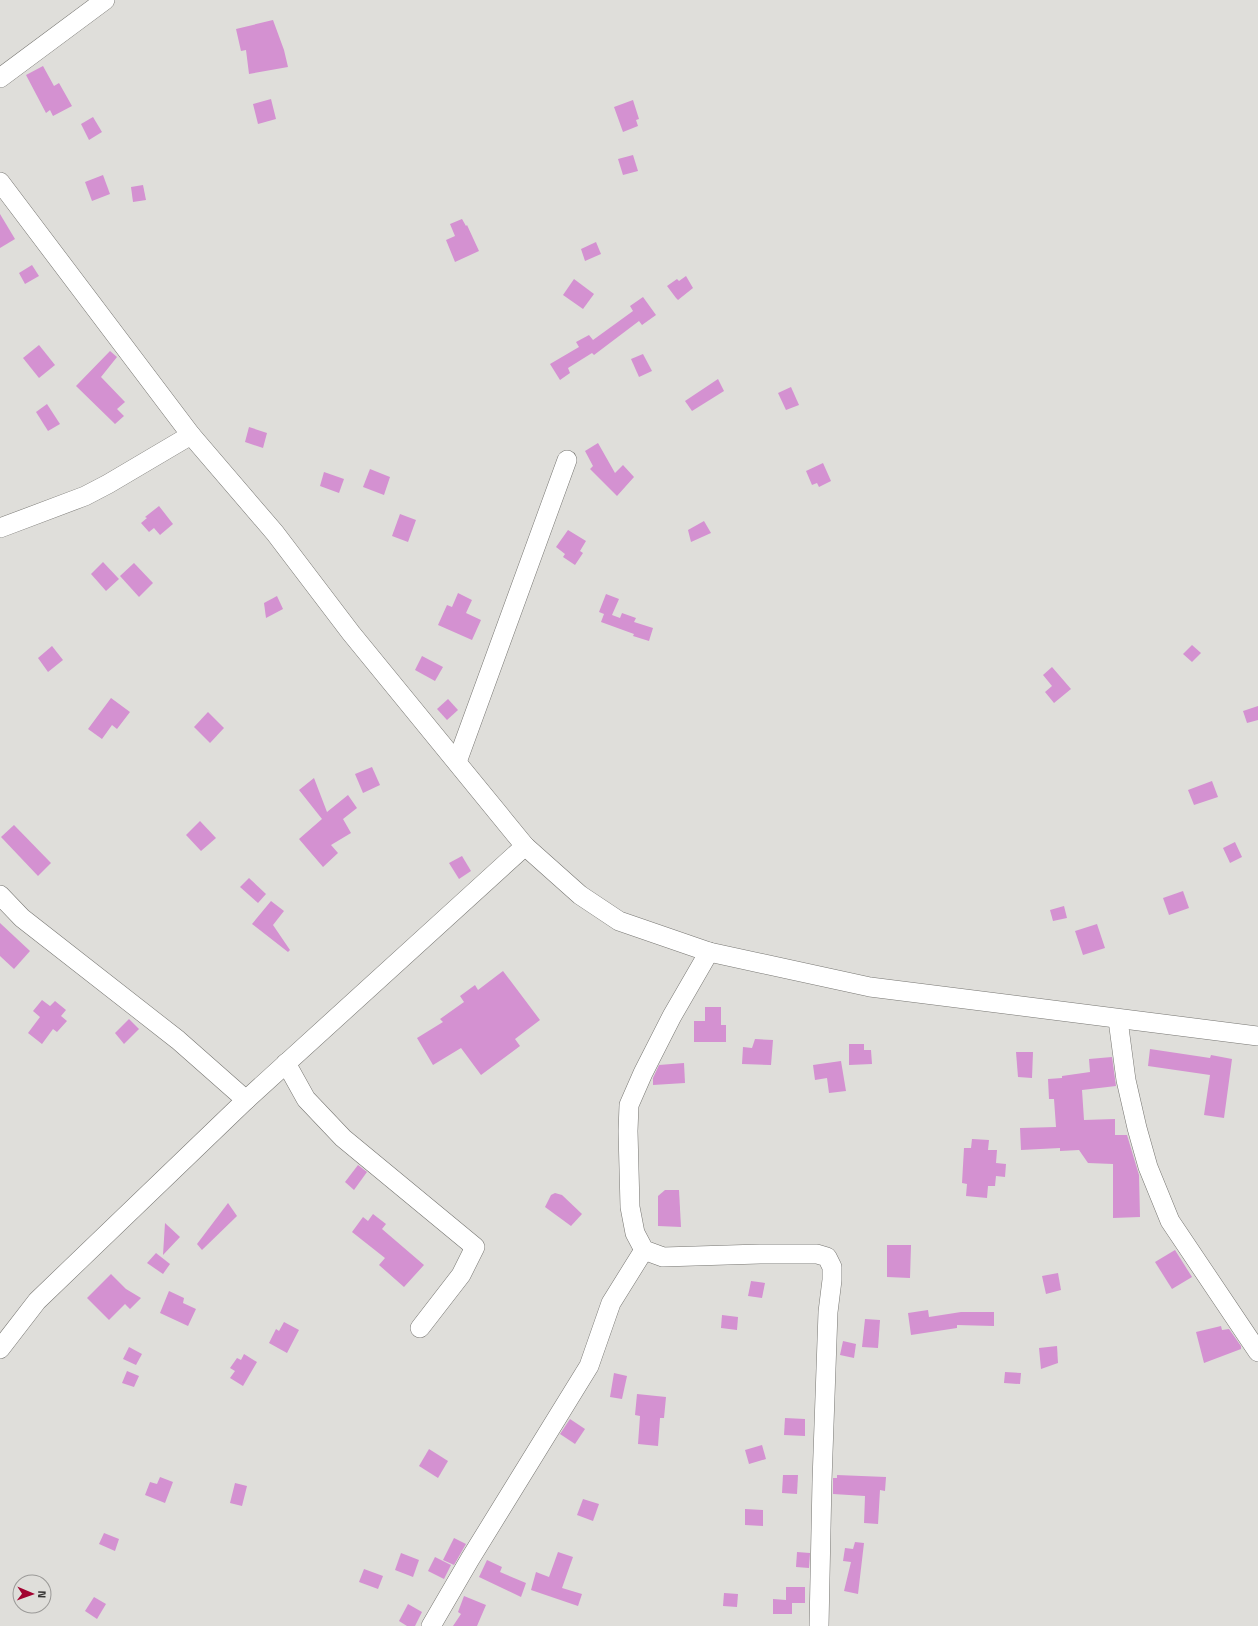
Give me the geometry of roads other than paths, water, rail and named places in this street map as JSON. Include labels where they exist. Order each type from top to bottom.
[{"type":"street","points":[[0,78],[106,0]]},
{"type":"street","points":[[0,182],[191,435],[275,533],[352,633],[525,846],[580,895],[619,921],[709,952],[870,987],[1118,1020],[1258,1036]]},
{"type":"street","points":[[0,528],[85,496],[191,435]]},
{"type":"street","points":[[457,762],[567,460]]},
{"type":"street","points":[[0,1348],[37,1301],[246,1100],[525,846]]},
{"type":"street","points":[[0,895],[22,918],[178,1040],[246,1100]]},
{"type":"street","points":[[709,952],[668,1023],[642,1073],[629,1104],[628,1131],[630,1207],[635,1233],[644,1250],[663,1257],[818,1254],[827,1257],[832,1267],[828,1312],[819,1626]]},
{"type":"street","points":[[1118,1020],[1126,1080],[1137,1128],[1148,1167],[1170,1221],[1258,1352]]},
{"type":"street","points":[[286,1063],[306,1099],[343,1138],[475,1247],[460,1274],[420,1328]]},
{"type":"street","points":[[431,1626],[470,1559],[589,1366],[611,1304],[644,1250]]}]
